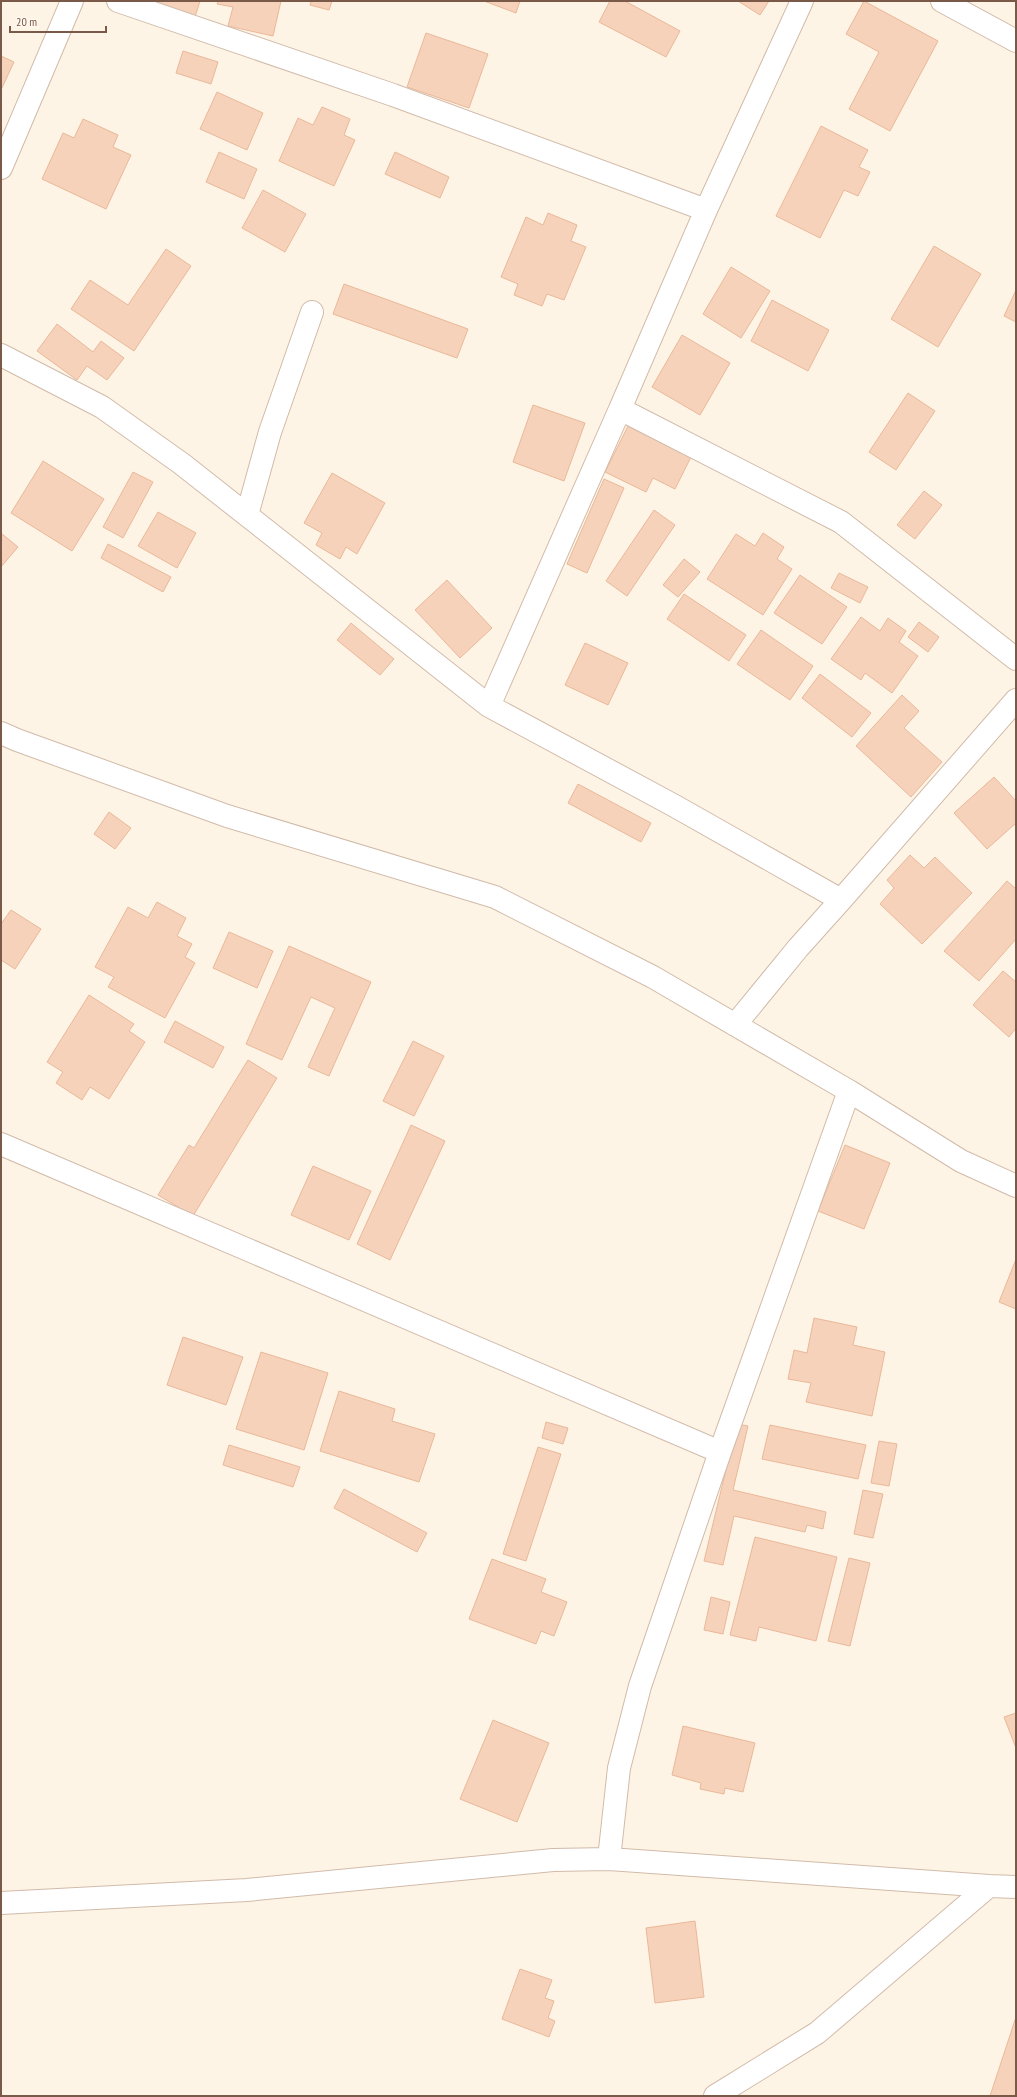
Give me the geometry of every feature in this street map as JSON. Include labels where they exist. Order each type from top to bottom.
[{"type":"street","points":[[1,168],[72,1]]},
{"type":"street","points":[[118,1],[393,95],[706,210]]},
{"type":"street","points":[[489,706],[706,210],[802,1]]},
{"type":"street","points":[[942,1],[1016,40]]},
{"type":"street","points":[[247,515],[270,432],[312,312]]},
{"type":"street","points":[[1,355],[102,407],[182,464],[489,706],[673,805],[841,900]]},
{"type":"street","points":[[620,409],[841,522],[1016,659]]},
{"type":"street","points":[[734,1024],[798,948],[1016,700]]},
{"type":"street","points":[[1,733],[227,816],[495,897],[653,977],[849,1091],[961,1162],[1016,1186]]},
{"type":"street","points":[[609,1859],[619,1768],[640,1686],[720,1452],[849,1091]]},
{"type":"street","points":[[1,1144],[720,1452]]},
{"type":"street","points":[[1,1903],[248,1890],[553,1860],[609,1859],[989,1886],[1016,1886]]},
{"type":"street","points":[[715,2096],[818,2033],[989,1886]]},
{"type":"building","points":[[145,1],[200,1],[195,17]]},
{"type":"building","points":[[218,1],[281,1],[273,36],[228,26],[233,7],[217,4]]},
{"type":"building","points":[[311,1],[332,1],[329,10],[310,5]]},
{"type":"building","points":[[484,1],[520,1],[516,13]]},
{"type":"building","points":[[610,1],[625,1],[680,31],[666,57],[599,22]]},
{"type":"building","points":[[738,1],[769,1],[760,15]]},
{"type":"building","points":[[864,1],[938,41],[890,131],[849,109],[879,52],[846,34]]},
{"type":"building","points":[[426,33],[488,54],[469,108],[407,87]]},
{"type":"building","points":[[183,51],[218,62],[211,84],[176,73]]},
{"type":"building","points":[[1,56],[14,62],[1,90]]},
{"type":"building","points":[[217,92],[263,113],[247,150],[200,129]]},
{"type":"building","points":[[322,107],[350,119],[344,135],[355,140],[334,186],[279,161],[298,118],[313,125]]},
{"type":"building","points":[[83,119],[118,135],[113,147],[131,155],[106,209],[42,179],[63,133],[74,138]]},
{"type":"building","points":[[821,126],[868,150],[859,167],[870,172],[858,196],[844,190],[820,238],[776,216]]},
{"type":"building","points":[[219,152],[257,169],[244,199],[206,182]]},
{"type":"building","points":[[395,152],[449,177],[440,198],[385,174]]},
{"type":"building","points":[[263,190],[306,214],[285,252],[242,228]]},
{"type":"building","points":[[548,213],[577,225],[571,241],[586,247],[564,300],[547,294],[542,306],[514,295],[518,284],[501,277],[526,217],[543,225]]},
{"type":"building","points":[[934,246],[981,274],[938,347],[891,319]]},
{"type":"building","points":[[166,249],[191,266],[134,351],[71,309],[90,280],[128,305]]},
{"type":"building","points":[[731,267],[770,291],[741,338],[703,314]]},
{"type":"building","points":[[344,284],[468,329],[457,358],[333,314]]},
{"type":"building","points":[[1016,290],[1016,322],[1004,316]]},
{"type":"building","points":[[772,300],[829,330],[808,371],[751,341]]},
{"type":"building","points":[[57,324],[93,352],[101,341],[124,358],[107,380],[87,366],[77,380],[37,351]]},
{"type":"building","points":[[682,335],[730,363],[700,415],[652,387]]},
{"type":"building","points":[[908,393],[935,411],[896,470],[869,452]]},
{"type":"building","points":[[533,405],[585,423],[564,481],[513,462]]},
{"type":"building","points":[[628,426],[691,457],[675,489],[653,478],[646,492],[605,472]]},
{"type":"building","points":[[43,461],[104,499],[72,551],[11,513]]},
{"type":"building","points":[[133,472],[153,482],[123,538],[103,527]]},
{"type":"building","points":[[332,473],[385,503],[357,554],[346,547],[340,559],[316,545],[322,533],[304,523]]},
{"type":"building","points":[[604,479],[624,488],[587,573],[567,564]]},
{"type":"building","points":[[924,491],[942,505],[915,539],[897,525]]},
{"type":"building","points":[[654,510],[675,525],[627,596],[606,581]]},
{"type":"building","points":[[158,512],[196,533],[177,568],[138,546]]},
{"type":"building","points":[[1,533],[18,547],[1,567]]},
{"type":"building","points":[[763,533],[784,547],[777,559],[792,569],[763,615],[707,579],[736,534],[755,546]]},
{"type":"building","points":[[108,544],[171,577],[163,592],[101,558]]},
{"type":"building","points":[[684,559],[700,572],[678,597],[663,585]]},
{"type":"building","points":[[839,573],[868,587],[860,603],[831,588]]},
{"type":"building","points":[[800,575],[847,607],[822,644],[774,613]]},
{"type":"building","points":[[447,580],[492,628],[460,658],[415,610]]},
{"type":"building","points":[[684,594],[746,635],[729,661],[667,619]]},
{"type":"building","points":[[861,617],[880,631],[888,618],[906,631],[899,642],[918,656],[892,693],[865,673],[861,680],[831,659]]},
{"type":"building","points":[[919,622],[939,637],[928,652],[908,637]]},
{"type":"building","points":[[351,623],[394,659],[380,675],[337,640]]},
{"type":"building","points":[[761,630],[813,666],[790,700],[737,664]]},
{"type":"building","points":[[585,643],[628,663],[608,705],[565,685]]},
{"type":"building","points":[[820,674],[871,713],[852,737],[802,698]]},
{"type":"building","points":[[902,695],[919,711],[904,728],[942,762],[911,797],[856,746]]},
{"type":"building","points":[[994,777],[1016,801],[1016,823],[987,849],[954,813]]},
{"type":"building","points":[[578,784],[651,823],[641,842],[568,803]]},
{"type":"building","points":[[109,812],[131,828],[115,849],[94,834]]},
{"type":"building","points":[[910,855],[924,868],[935,857],[972,893],[922,944],[880,904],[894,888],[887,880]]},
{"type":"building","points":[[1007,881],[1016,889],[1016,939],[979,981],[944,951]]},
{"type":"building","points":[[157,902],[186,918],[177,936],[192,944],[185,957],[195,963],[165,1018],[108,987],[114,977],[95,967],[128,907],[148,918]]},
{"type":"building","points":[[11,910],[41,929],[15,969],[1,960],[1,924]]},
{"type":"building","points":[[229,932],[273,951],[257,988],[213,968]]},
{"type":"building","points":[[289,946],[371,982],[329,1076],[308,1067],[335,1008],[311,997],[282,1060],[246,1044]]},
{"type":"building","points":[[1003,971],[1016,982],[1016,1028],[1009,1037],[973,1005]]},
{"type":"building","points":[[89,995],[134,1024],[129,1031],[145,1042],[109,1099],[90,1087],[82,1100],[56,1083],[63,1072],[47,1062]]},
{"type":"building","points":[[175,1021],[224,1047],[213,1068],[164,1042]]},
{"type":"building","points":[[413,1041],[444,1056],[414,1116],[383,1101]]},
{"type":"building","points":[[248,1060],[277,1078],[193,1216],[158,1195],[189,1145],[194,1148]]},
{"type":"building","points":[[411,1125],[445,1141],[390,1260],[357,1244]]},
{"type":"building","points":[[845,1145],[890,1163],[864,1229],[818,1211]]},
{"type":"building","points":[[313,1166],[371,1191],[349,1240],[291,1215]]},
{"type":"building","points":[[1016,1259],[1016,1309],[999,1302]]},
{"type":"building","points":[[814,1318],[857,1327],[853,1345],[885,1352],[872,1416],[806,1402],[811,1383],[788,1379],[794,1350],[807,1353]]},
{"type":"building","points":[[183,1337],[243,1357],[226,1405],[167,1385]]},
{"type":"building","points":[[261,1352],[328,1373],[304,1450],[236,1429]]},
{"type":"building","points":[[339,1391],[395,1409],[392,1421],[435,1434],[419,1482],[320,1451]]},
{"type":"building","points":[[546,1422],[568,1428],[563,1444],[542,1438]]},
{"type":"building","points":[[737,1424],[748,1426],[733,1490],[826,1512],[823,1529],[807,1525],[805,1532],[734,1516],[723,1565],[704,1561]]},
{"type":"building","points":[[770,1425],[866,1445],[858,1479],[762,1459]]},
{"type":"building","points":[[879,1441],[897,1444],[889,1486],[871,1483]]},
{"type":"building","points":[[229,1445],[300,1467],[293,1487],[223,1465]]},
{"type":"building","points":[[538,1447],[561,1454],[526,1561],[503,1554]]},
{"type":"building","points":[[344,1489],[427,1533],[417,1552],[334,1508]]},
{"type":"building","points":[[863,1490],[883,1494],[873,1538],[854,1534]]},
{"type":"building","points":[[755,1537],[837,1557],[816,1641],[759,1627],[756,1641],[730,1635]]},
{"type":"building","points":[[849,1558],[870,1563],[850,1646],[828,1641]]},
{"type":"building","points":[[492,1559],[546,1579],[541,1592],[567,1602],[554,1636],[541,1631],[536,1644],[469,1619]]},
{"type":"building","points":[[711,1597],[730,1602],[723,1634],[704,1630]]},
{"type":"building","points":[[1016,1713],[1016,1748],[1004,1717]]},
{"type":"building","points":[[493,1720],[549,1743],[517,1822],[460,1799]]},
{"type":"building","points":[[683,1726],[755,1743],[743,1792],[725,1788],[724,1794],[700,1789],[701,1783],[672,1775]]},
{"type":"building","points":[[695,1921],[704,1997],[655,2003],[646,1928]]},
{"type":"building","points":[[520,1969],[552,1980],[545,1998],[554,2001],[548,2018],[555,2021],[549,2037],[502,2019]]},
{"type":"building","points":[[1016,2017],[1016,2096],[990,2096]]}]
